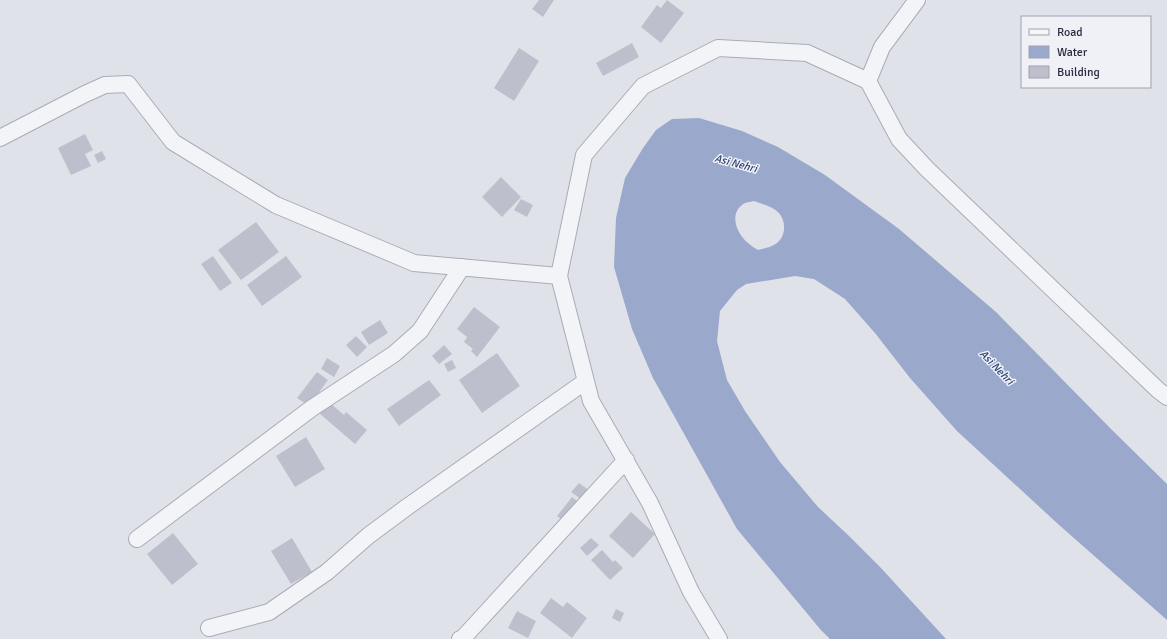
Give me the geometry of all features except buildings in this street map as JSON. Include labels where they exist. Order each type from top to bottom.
[{"type":"street","points":[[868,81],[882,47],[917,0]]},
{"type":"street","points":[[719,639],[690,592],[650,503],[591,401],[559,276],[584,155],[643,86],[718,48],[807,54],[868,81],[899,139],[927,169],[1167,397]]},
{"type":"street","points":[[0,138],[84,94],[105,85],[128,84],[173,142],[276,205],[414,263],[559,276]]},
{"type":"street","points":[[137,540],[312,408],[394,354],[420,331],[462,267]]},
{"type":"street","points":[[209,628],[269,612],[327,572],[368,536],[407,507],[586,381]]},
{"type":"street","points":[[460,639],[463,638],[626,460]]},
{"type":"water","name":"Asi Nehri","points":[[699,118],[742,131],[778,147],[825,175],[899,229],[996,312],[1167,484],[1167,620],[1058,524],[957,431],[910,378],[875,333],[845,299],[814,279],[795,276],[746,284],[737,290],[720,311],[717,341],[727,380],[745,411],[780,462],[818,507],[881,568],[946,639],[830,639],[820,629],[737,529],[653,378],[632,329],[614,267],[616,218],[625,178],[656,130],[672,119]],"holes":[[[754,201],[771,207],[777,211],[784,224],[784,232],[781,239],[776,244],[758,250],[749,244],[741,235],[735,219],[738,209],[743,204]]]}]
